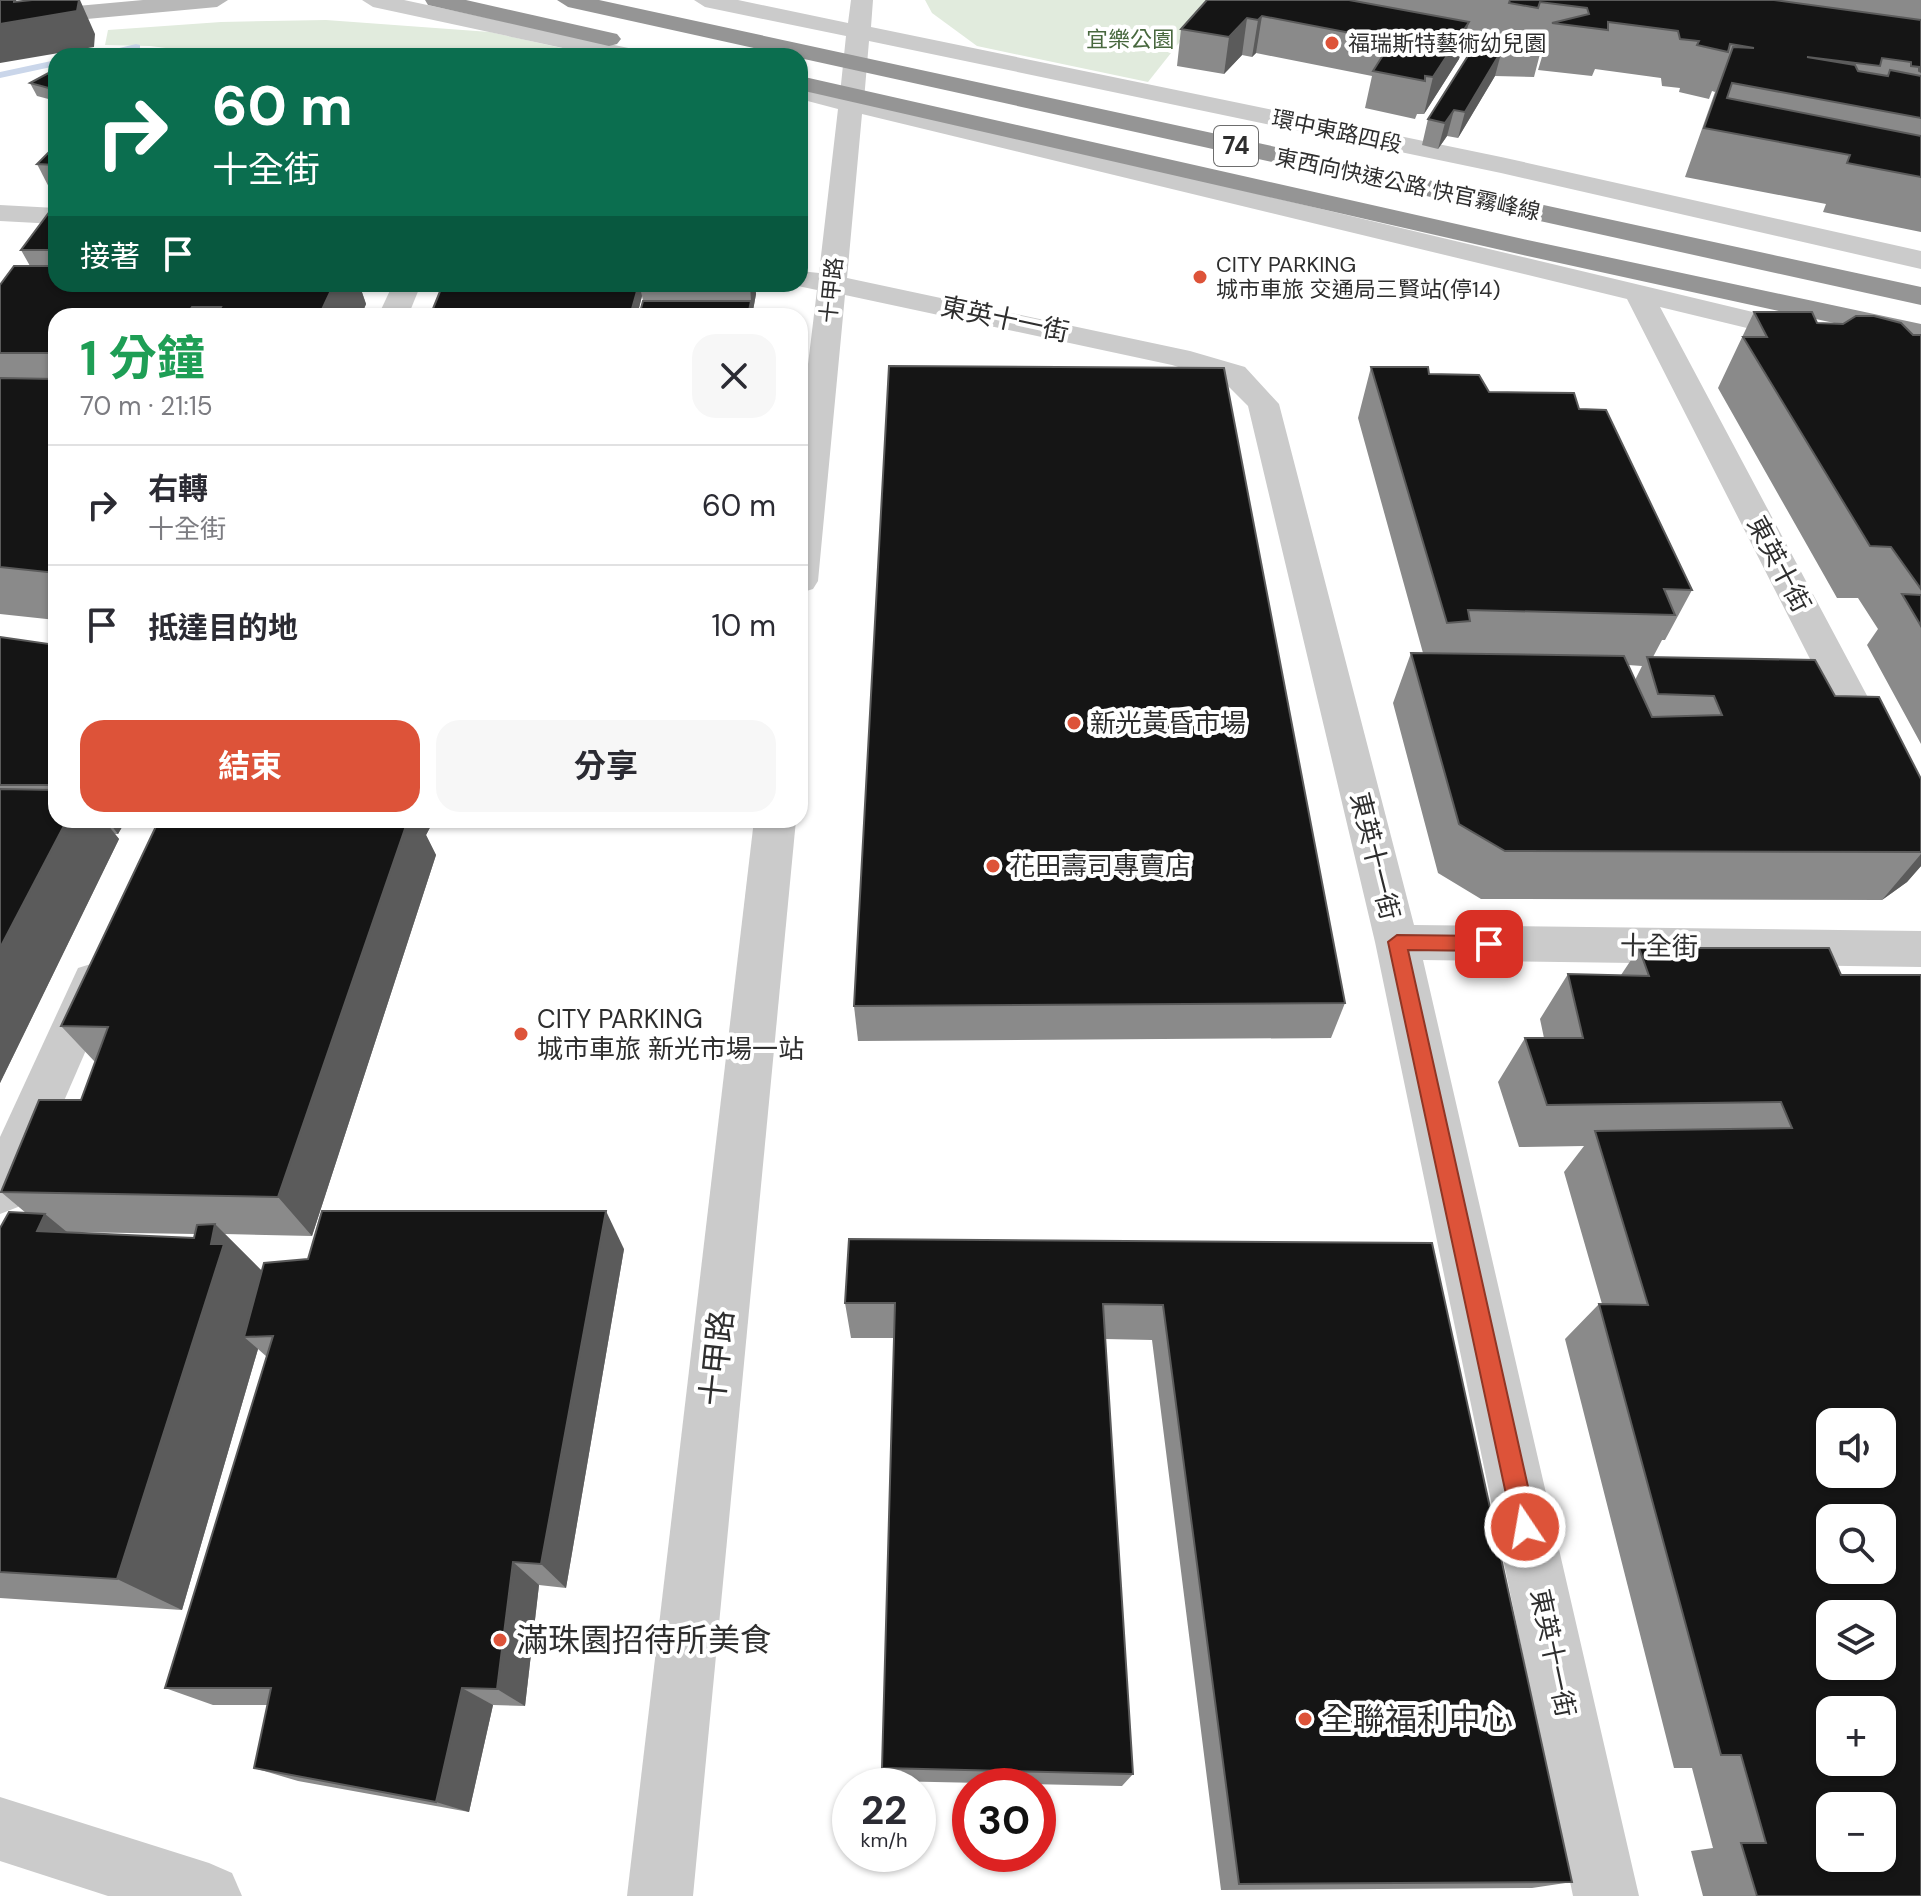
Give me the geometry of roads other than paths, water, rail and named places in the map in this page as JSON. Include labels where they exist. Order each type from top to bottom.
[{"type":"highway","points":[[436,0],[626,48]]},
{"type":"highway","name":"東西向快速公路 快官霧峰線","points":[[568,0],[787,48]]},
{"type":"highway","name":"東西向快速公路 快官霧峰線","points":[[808,53],[1921,296]]},
{"type":"highway","name":"東西向快速公路 快官霧峰線","points":[[808,85],[1523,247],[1921,333]]},
{"type":"street","points":[[0,4],[42,0]]},
{"type":"street","points":[[0,20],[217,0]]},
{"type":"street","points":[[373,0],[621,48]]},
{"type":"street","name":"環中東路四段","points":[[705,0],[1501,165],[1921,260]]},
{"type":"street","name":"十甲路","points":[[808,432],[816,282],[850,105],[862,0]]},
{"type":"street","points":[[808,94],[1921,361]]},
{"type":"street","points":[[0,213],[48,216]]},
{"type":"street","name":"東英十一街","points":[[816,282],[1179,357],[1234,374],[1263,404],[1397,942],[1606,1896]]},
{"type":"street","name":"東英十街","points":[[1638,293],[1921,836]]},
{"type":"street","name":"十甲路","points":[[660,1896],[774,828]]},
{"type":"street","name":"十全街","points":[[1397,942],[1921,949]]},
{"type":"street","points":[[0,1191],[109,948]]},
{"type":"street","points":[[0,1829],[209,1896]]},
{"type":"waterway","points":[[131,48],[136,47]]},
{"type":"waterway","points":[[0,75],[48,65]]},
{"type":"place","name":"福瑞斯特藝術幼兒園","points":[[1332,43]]},
{"type":"place","name":"CITY PARKING 城市車旅 交通局三賢站(停14)","points":[[1200,277]]},
{"type":"place","name":"新光黃昏市場","points":[[1074,723]]},
{"type":"place","name":"花田壽司專賣店","points":[[993,866]]},
{"type":"place","name":"CITY PARKING 城市車旅 新光市場一站","points":[[521,1034]]},
{"type":"place","name":"滿珠園招待所美食","points":[[500,1640]]},
{"type":"place","name":"全聯福利中心","points":[[1305,1719]]},
{"type":"park label","name":"宜樂公園","points":[[1130,39]]}]
